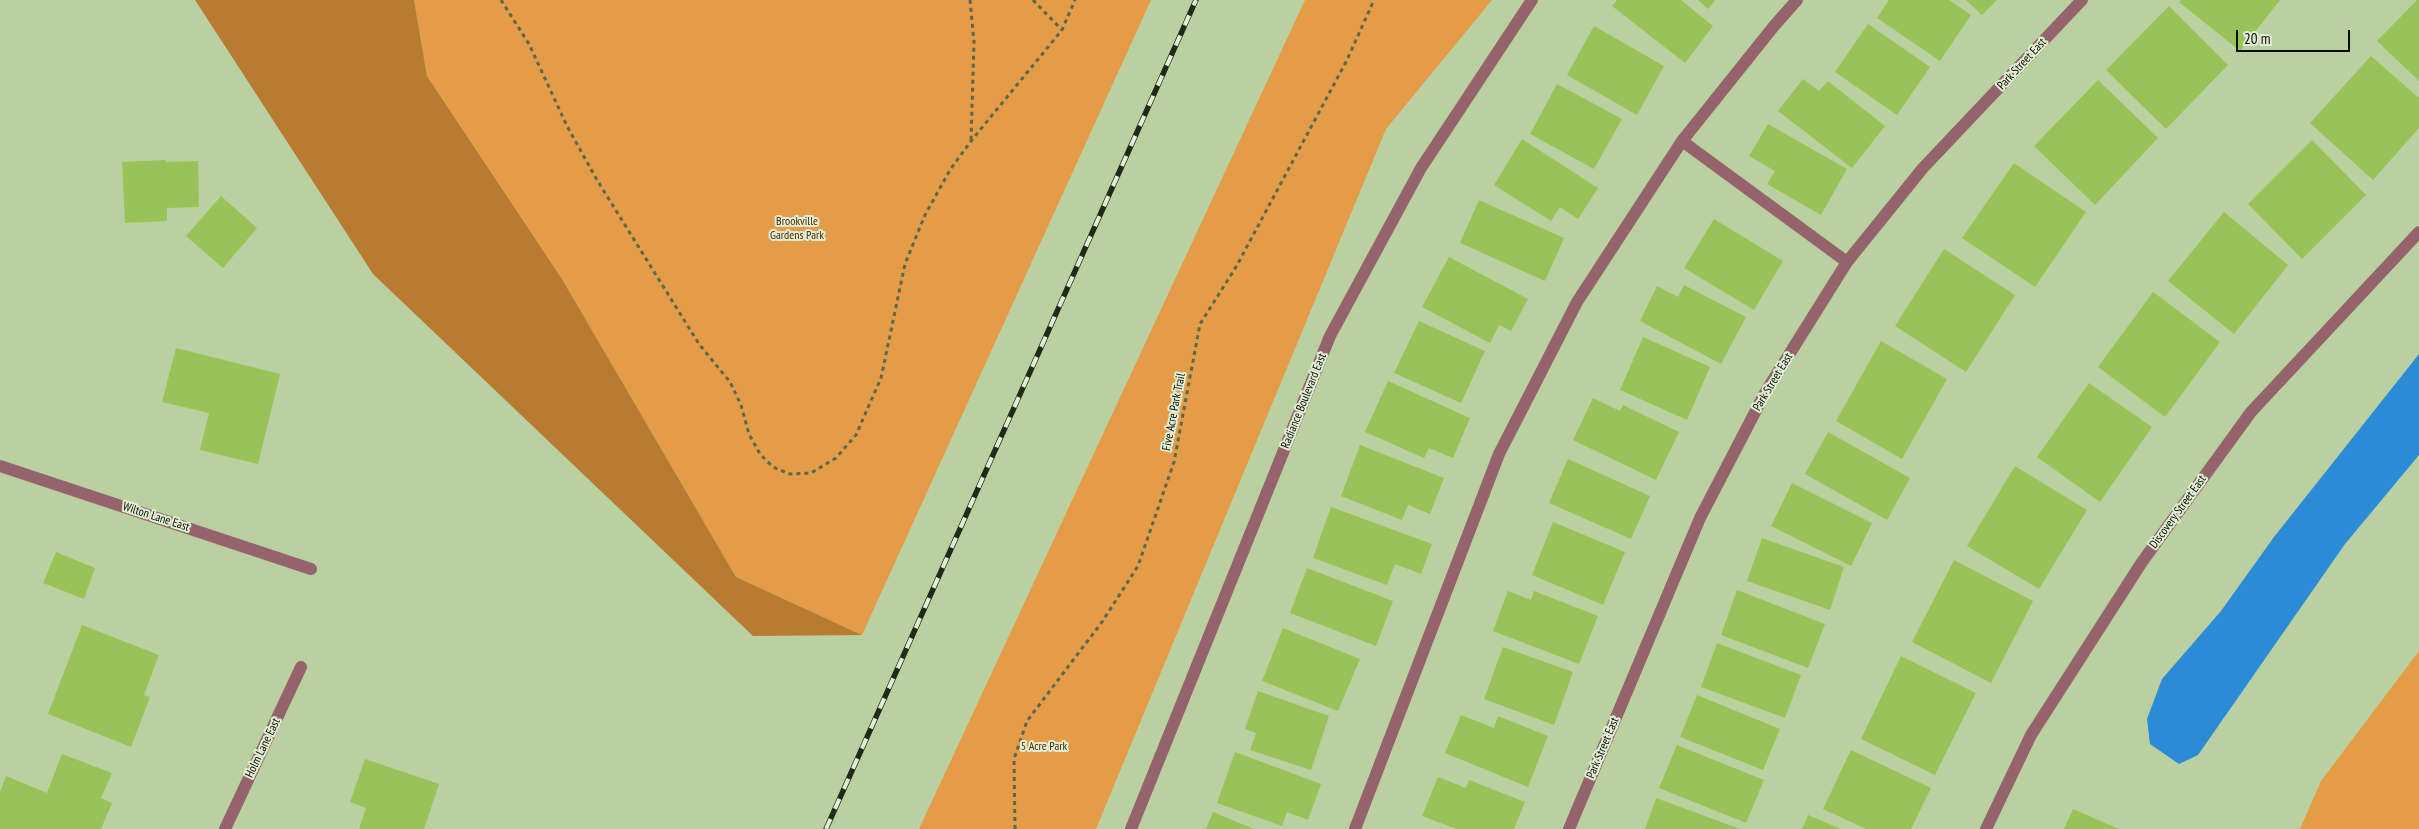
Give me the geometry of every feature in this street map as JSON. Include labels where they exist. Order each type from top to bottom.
[{"type":"street","name":"Radiance Boulevard East","points":[[1130,829],[1330,336],[1421,168],[1532,0]]},
{"type":"street","points":[[1355,829],[1499,454],[1577,302],[1682,142],[1774,26],[1797,0]]},
{"type":"street","name":"Park Street East","points":[[1569,829],[1700,518],[1765,393],[1847,262],[1923,168],[2082,0]]},
{"type":"street","points":[[1682,142],[1847,262]]},
{"type":"street","name":"Discovery Street East","points":[[1986,829],[2032,735],[2142,562],[2251,412],[2419,232]]},
{"type":"street","name":"Wilton Lane East","points":[[0,466],[311,568]]},
{"type":"street","name":"Holm Lane East","points":[[225,829],[301,667]]},
{"type":"path","points":[[501,0],[529,44],[567,126],[597,180],[699,344],[730,382],[741,405],[749,434],[760,454],[773,467],[790,474],[811,473],[836,458],[856,435],[880,378],[905,264],[925,215],[950,170],[971,141],[1062,30],[1075,0]]},
{"type":"path","points":[[970,0],[974,42],[971,141]]},
{"type":"path","points":[[1033,0],[1062,30]]},
{"type":"path","name":"Five Acre Park Trail","points":[[1015,829],[1014,758],[1027,721],[1102,622],[1138,566],[1174,462],[1200,324],[1236,267],[1347,60],[1374,0]]},
{"type":"green space","name":"Brookville Gardens Park","points":[[414,0],[1151,0],[862,635],[736,577],[562,279],[427,76]]},
{"type":"green space","name":"5 Acre Park","points":[[1305,0],[1492,0],[1386,129],[1096,829],[919,829]]},
{"type":"green space","points":[[2419,651],[2419,829],[2300,829],[2321,781]]},
{"type":"shaded area","points":[[195,0],[414,0],[427,76],[562,279],[736,577],[862,635],[753,636],[373,274]]},
{"type":"water","points":[[2419,354],[2419,455],[2345,544],[2198,755],[2179,764],[2150,744],[2147,719],[2162,679],[2221,611],[2274,537]]},
{"type":"building","points":[[1617,0],[1681,0],[1713,26],[1685,63],[1612,6]]},
{"type":"building","points":[[1698,0],[1715,0],[1708,9]]},
{"type":"building","points":[[1889,0],[1949,0],[1971,15],[1940,61],[1877,18]]},
{"type":"building","points":[[1966,0],[1997,0],[1982,15]]},
{"type":"building","points":[[2181,0],[2280,0],[2240,51],[2179,2]]},
{"type":"building","points":[[2419,0],[2419,81],[2377,41]]},
{"type":"building","points":[[2169,6],[2228,65],[2166,129],[2106,70]]},
{"type":"building","points":[[1868,24],[1930,67],[1897,115],[1835,72]]},
{"type":"building","points":[[1594,26],[1664,66],[1637,115],[1567,75]]},
{"type":"building","points":[[2371,56],[2419,98],[2419,128],[2373,180],[2310,123]]},
{"type":"building","points":[[1803,79],[1819,91],[1828,81],[1885,126],[1852,168],[1778,111]]},
{"type":"building","points":[[2098,80],[2158,138],[2095,205],[2034,146]]},
{"type":"building","points":[[1557,84],[1622,119],[1594,169],[1530,134]]},
{"type":"building","points":[[1768,124],[1847,169],[1821,215],[1767,184],[1775,171],[1749,156]]},
{"type":"building","points":[[1522,139],[1598,188],[1578,219],[1560,207],[1551,221],[1494,185]]},
{"type":"building","points":[[2312,140],[2366,195],[2302,259],[2248,204]]},
{"type":"building","points":[[166,160],[166,162],[198,161],[199,207],[167,208],[167,221],[125,223],[122,162]]},
{"type":"building","points":[[2014,163],[2086,212],[2035,287],[1962,238]]},
{"type":"building","points":[[221,196],[257,228],[223,268],[186,236]]},
{"type":"building","points":[[1479,200],[1564,238],[1545,281],[1460,243]]},
{"type":"building","points":[[2224,212],[2288,265],[2234,334],[2168,281]]},
{"type":"building","points":[[1714,219],[1783,261],[1754,310],[1684,268]]},
{"type":"building","points":[[1944,249],[2015,295],[1966,372],[1895,326]]},
{"type":"building","points":[[1449,257],[1528,299],[1511,331],[1499,325],[1490,343],[1422,307]]},
{"type":"building","points":[[1684,285],[1746,317],[1721,364],[1640,321],[1657,286],[1678,297]]},
{"type":"building","points":[[2153,292],[2220,342],[2165,417],[2098,367]]},
{"type":"building","points":[[1419,321],[1485,351],[1461,403],[1394,373]]},
{"type":"building","points":[[1643,337],[1710,367],[1687,420],[1620,390]]},
{"type":"building","points":[[1881,341],[1947,379],[1902,459],[1836,421]]},
{"type":"building","points":[[176,348],[280,374],[258,464],[200,450],[209,413],[162,402]]},
{"type":"building","points":[[1388,381],[1470,418],[1453,458],[1429,448],[1424,458],[1365,432]]},
{"type":"building","points":[[2089,383],[2152,427],[2100,502],[2037,457]]},
{"type":"building","points":[[1593,398],[1620,411],[1623,405],[1679,432],[1656,480],[1573,440]]},
{"type":"building","points":[[1828,432],[1910,478],[1887,520],[1805,474]]},
{"type":"building","points":[[1360,445],[1444,478],[1430,514],[1408,505],[1402,520],[1341,496]]},
{"type":"building","points":[[1568,459],[1650,496],[1631,539],[1549,503]]},
{"type":"building","points":[[2015,466],[2087,510],[2039,589],[1967,546]]},
{"type":"building","points":[[1792,483],[1872,523],[1851,566],[1771,526]]},
{"type":"building","points":[[1331,507],[1432,544],[1421,574],[1395,564],[1387,585],[1313,558]]},
{"type":"building","points":[[1553,522],[1625,552],[1603,605],[1532,575]]},
{"type":"building","points":[[1762,538],[1844,567],[1830,610],[1747,581]]},
{"type":"building","points":[[56,552],[95,568],[84,599],[43,583]]},
{"type":"building","points":[[1954,560],[2033,601],[1991,683],[1912,642]]},
{"type":"building","points":[[1307,568],[1393,601],[1376,646],[1290,613]]},
{"type":"building","points":[[1737,590],[1825,624],[1808,668],[1721,635]]},
{"type":"building","points":[[1508,591],[1531,600],[1534,591],[1598,616],[1579,664],[1493,631]]},
{"type":"building","points":[[82,625],[159,655],[144,695],[150,697],[131,747],[48,714]]},
{"type":"building","points":[[1283,628],[1360,659],[1338,711],[1262,681]]},
{"type":"building","points":[[1717,643],[1801,675],[1785,718],[1701,687]]},
{"type":"building","points":[[1503,647],[1573,672],[1554,725],[1484,699]]},
{"type":"building","points":[[1901,656],[1976,693],[1935,775],[1861,739]]},
{"type":"building","points":[[1258,691],[1329,716],[1311,770],[1250,750],[1256,733],[1245,729]]},
{"type":"building","points":[[1697,695],[1780,729],[1763,770],[1680,737]]},
{"type":"building","points":[[1461,715],[1494,728],[1498,716],[1548,736],[1528,787],[1445,753]]},
{"type":"building","points":[[1677,745],[1764,780],[1746,823],[1659,788]]},
{"type":"building","points":[[1851,750],[1931,788],[1911,829],[1866,829],[1823,809]]},
{"type":"building","points":[[1235,752],[1321,784],[1308,820],[1287,812],[1282,826],[1217,803]]},
{"type":"building","points":[[62,754],[112,773],[101,798],[112,803],[101,829],[0,829],[0,792],[6,776],[47,793]]},
{"type":"building","points":[[365,759],[439,784],[424,829],[359,829],[366,808],[350,802]]},
{"type":"building","points":[[1438,777],[1466,788],[1469,780],[1525,802],[1514,829],[1456,829],[1422,816]]},
{"type":"building","points":[[1656,798],[1740,829],[1645,829]]},
{"type":"building","points":[[2073,809],[2119,829],[2064,829]]},
{"type":"building","points":[[1213,812],[1254,829],[1206,829]]},
{"type":"building","points":[[1808,815],[1841,829],[1802,829]]},
{"type":"railway","points":[[826,829],[1196,0]]}]
